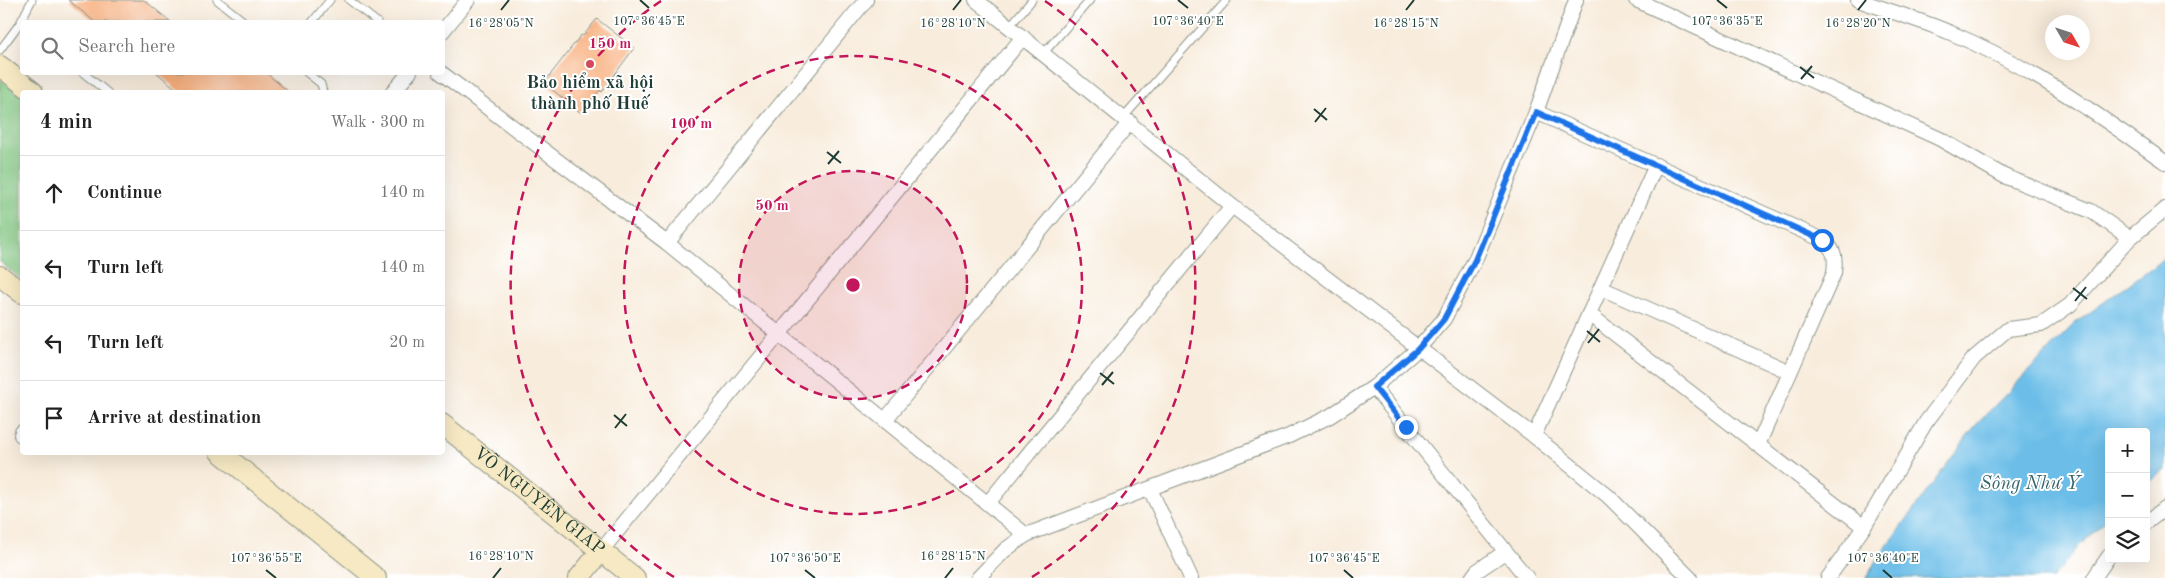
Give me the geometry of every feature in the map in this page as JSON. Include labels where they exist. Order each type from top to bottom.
[{"type":"street","points":[[445,28],[468,0]]},
{"type":"street","points":[[667,243],[866,0]]},
{"type":"street","points":[[976,0],[1042,54],[1127,119],[1232,206],[1534,436],[1608,496],[1690,578]]},
{"type":"street","points":[[978,578],[1005,550],[1026,535],[1289,436],[1330,416],[1374,387],[1418,349],[1444,319],[1475,260],[1536,112],[1576,0]]},
{"type":"street","points":[[1636,0],[1940,139],[2004,176],[2091,211],[2130,238]]},
{"type":"street","points":[[1858,0],[1952,33],[2031,74],[2080,102],[2165,162]]},
{"type":"street","points":[[579,578],[1023,38]]},
{"type":"street","points":[[0,66],[30,90]]},
{"type":"street","points":[[395,90],[407,75]]},
{"type":"street","points":[[444,75],[667,243],[1026,535]]},
{"type":"street","points":[[1536,112],[1822,240],[1831,247],[1836,258],[1834,273],[1758,445]]},
{"type":"street","points":[[885,420],[1127,119]]},
{"type":"street","points":[[1534,436],[1656,165]]},
{"type":"street","points":[[988,503],[1232,206]]},
{"type":"street","points":[[1828,578],[1864,527],[1926,422],[1974,358],[2008,328],[2041,325],[2070,305],[2130,238],[2165,208]]},
{"type":"street","points":[[0,276],[20,291]]},
{"type":"street","points":[[1601,288],[1790,372]]},
{"type":"street","points":[[1589,314],[1864,527]]},
{"type":"street","points":[[1374,387],[1527,578]]},
{"type":"street","name":"VÕ NGUYÊN GIÁP","points":[[445,426],[635,578]]},
{"type":"street","points":[[224,455],[376,578]]},
{"type":"street","points":[[1150,489],[1190,578]]},
{"type":"street","points":[[2150,520],[2165,508]]},
{"type":"street","points":[[1472,578],[1477,571],[1506,552]]},
{"type":"street","points":[[2094,578],[2105,562]]},
{"type":"lane","points":[[24,20],[32,0]]},
{"type":"lane","points":[[217,0],[242,20]]},
{"type":"lane","points":[[314,20],[330,0]]},
{"type":"lane","points":[[349,0],[374,20]]},
{"type":"lane","points":[[1010,27],[1032,0]]},
{"type":"lane","points":[[1042,54],[1090,0]]},
{"type":"lane","points":[[1127,119],[1227,0]]},
{"type":"lane","points":[[0,50],[20,26]]},
{"type":"lane","points":[[86,75],[104,90]]},
{"type":"lane","points":[[310,75],[321,84],[322,90]]},
{"type":"green space","points":[[0,79],[20,95],[20,278],[0,262]]},
{"type":"water","name":"Sông Như Ý","points":[[2165,258],[2165,470],[2150,482],[2150,428],[2105,428],[2105,521],[2079,546],[2053,578],[1867,578],[1879,557],[1975,426],[2074,324]]},
{"type":"building","points":[[68,0],[144,0],[169,20],[93,20]]},
{"type":"building","name":"Bảo hiểm xã hội thành phố Huế","points":[[597,19],[634,48],[602,92],[600,90],[581,113],[544,83],[581,35],[583,36]]},
{"type":"building","points":[[160,75],[269,75],[287,90],[178,90]]},
{"type":"place","name":"Bảo hiểm xã hội thành phố Huế","points":[[590,64]]},
{"type":"route","points":[[1406,427],[1374,387],[1418,349],[1444,319],[1475,260],[1536,112],[1822,240]]}]
